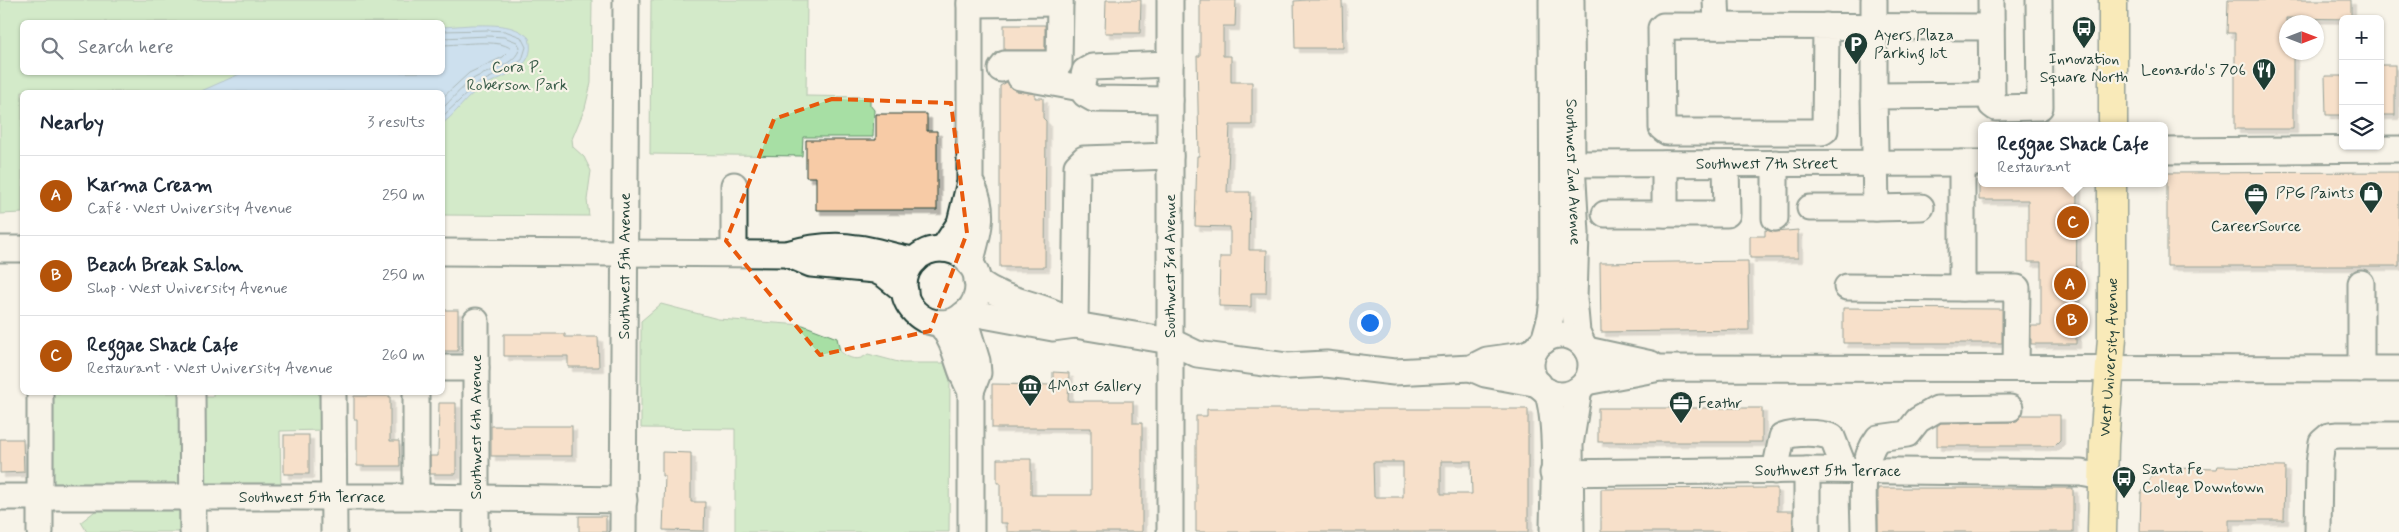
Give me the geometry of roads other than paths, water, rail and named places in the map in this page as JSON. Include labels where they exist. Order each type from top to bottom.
[{"type":"main road","points":[[2113,0],[2113,122]]},
{"type":"main road","name":"West University Avenue","points":[[2102,532],[2102,477],[2111,369],[2112,187]]},
{"type":"street","name":"Southwest 5th Avenue","points":[[623,532],[626,0]]},
{"type":"street","name":"Southwest 3rd Avenue","points":[[1170,0],[1170,532]]},
{"type":"street","name":"Southwest 2nd Avenue","points":[[1552,0],[1562,164],[1576,232],[1574,299],[1577,332],[1584,347]]},
{"type":"street","name":"Southwest 2nd Avenue","points":[[1540,346],[1553,300],[1571,0]]},
{"type":"street","points":[[1716,0],[1717,26]]},
{"type":"street","points":[[1874,0],[1876,208]]},
{"type":"street","points":[[1991,0],[1992,105],[1996,108],[2040,107],[2039,0]]},
{"type":"street","points":[[943,249],[960,224],[970,182],[970,2],[1060,1],[1059,64],[1005,64],[1001,69]]},
{"type":"street","points":[[1826,26],[1825,130],[1822,132],[1667,132],[1662,128],[1661,28],[1717,26],[1826,26],[1875,27],[1991,27]]},
{"type":"street","points":[[1081,88],[1085,71],[1092,66],[1170,64]]},
{"type":"street","points":[[970,69],[1001,69]]},
{"type":"street","points":[[1001,69],[1006,75],[1041,79],[1081,88],[1094,99],[1170,100]]},
{"type":"street","points":[[1874,96],[1992,95]]},
{"type":"street","points":[[2168,151],[2399,149]]},
{"type":"street","points":[[1075,325],[1077,166],[1084,159],[1170,156]]},
{"type":"street","points":[[1775,163],[1775,218]]},
{"type":"street","points":[[1962,288],[1972,163]]},
{"type":"street","name":"Southwest 7th Street","points":[[1562,164],[1972,163]]},
{"type":"street","points":[[1665,164],[1665,214]]},
{"type":"street","points":[[1606,214],[1727,214],[1726,164]]},
{"type":"street","points":[[970,182],[980,203],[974,272],[975,299],[965,314],[949,322],[940,323],[930,321],[917,313],[907,301],[905,280],[915,260],[928,252],[943,249],[958,254],[974,272],[1009,299],[1056,313],[1075,325]]},
{"type":"street","points":[[734,185],[734,253]]},
{"type":"street","points":[[1810,208],[1921,207]]},
{"type":"street","points":[[445,252],[787,254],[812,246],[843,247],[915,260]]},
{"type":"street","points":[[0,249],[20,249]]},
{"type":"street","points":[[787,254],[811,264],[875,270],[885,275],[905,291]]},
{"type":"street","points":[[2361,283],[2361,369]]},
{"type":"street","points":[[1847,287],[2017,288],[2016,368]]},
{"type":"street","points":[[965,314],[1053,328],[1075,325],[1170,341],[1200,336],[1289,350],[1326,364],[1394,372],[1471,368],[1487,360],[1523,355],[1558,335],[1566,336],[1584,347],[1642,361],[1660,368]]},
{"type":"street","points":[[965,314],[977,361],[978,373],[971,390],[970,532]]},
{"type":"street","name":"Southwest 6th Avenue","points":[[476,321],[476,532]]},
{"type":"street","points":[[940,323],[954,344],[961,375],[971,390]]},
{"type":"street","points":[[1540,346],[1532,368],[1551,404],[1571,532]]},
{"type":"street","points":[[1552,532],[1561,473],[1570,445],[1582,386],[1591,367],[1584,347]]},
{"type":"street","points":[[445,368],[476,368]]},
{"type":"street","points":[[1471,368],[1485,374],[1543,388],[1563,395],[1582,386],[1660,368],[2399,370]]},
{"type":"street","points":[[40,395],[40,532]]},
{"type":"street","points":[[192,395],[194,532]]},
{"type":"street","points":[[333,395],[334,532]]},
{"type":"street","points":[[416,395],[416,497]]},
{"type":"street","points":[[1855,471],[1869,456],[1878,438],[1907,434],[1918,420],[1930,411],[1941,409],[2010,408]]},
{"type":"street","points":[[1775,471],[1782,436],[1789,434],[1825,434],[1832,436],[1855,471],[1864,532]]},
{"type":"street","points":[[2318,532],[2319,464],[2322,442],[2329,436],[2338,435],[2399,435]]},
{"type":"street","points":[[1807,532],[1808,470]]},
{"type":"street","name":"Southwest 5th Terrace","points":[[1561,473],[1808,470],[2072,473],[2102,477]]},
{"type":"street","name":"Southwest 5th Terrace","points":[[0,497],[416,497],[624,500]]},
{"type":"water","points":[[486,25],[509,27],[529,38],[530,49],[528,57],[516,70],[480,88],[445,121],[445,90],[204,90],[237,75],[445,75],[445,27]]},
{"type":"place","name":"Innovation Square North","points":[[2084,49]]},
{"type":"place","name":"Ayers Plaza Parking lot","points":[[1856,65]]},
{"type":"place","name":"Leonardo's 706","points":[[2264,91]]},
{"type":"place","name":"PPG Paints","points":[[2371,214]]},
{"type":"place","name":"CareerSource","points":[[2256,216]]},
{"type":"place","name":"Reggae Shack Cafe","points":[[2073,222]]},
{"type":"place","name":"Karma Cream","points":[[2070,284]]},
{"type":"place","name":"Beach Break Salon","points":[[2072,320]]},
{"type":"place","name":"4Most Gallery","points":[[1030,407]]},
{"type":"place","name":"Feathr","points":[[1681,424]]},
{"type":"place","name":"Santa Fe College Downtown","points":[[2124,499]]},
{"type":"park label","name":"Cora P. Roberson Park","points":[[517,76]]}]
